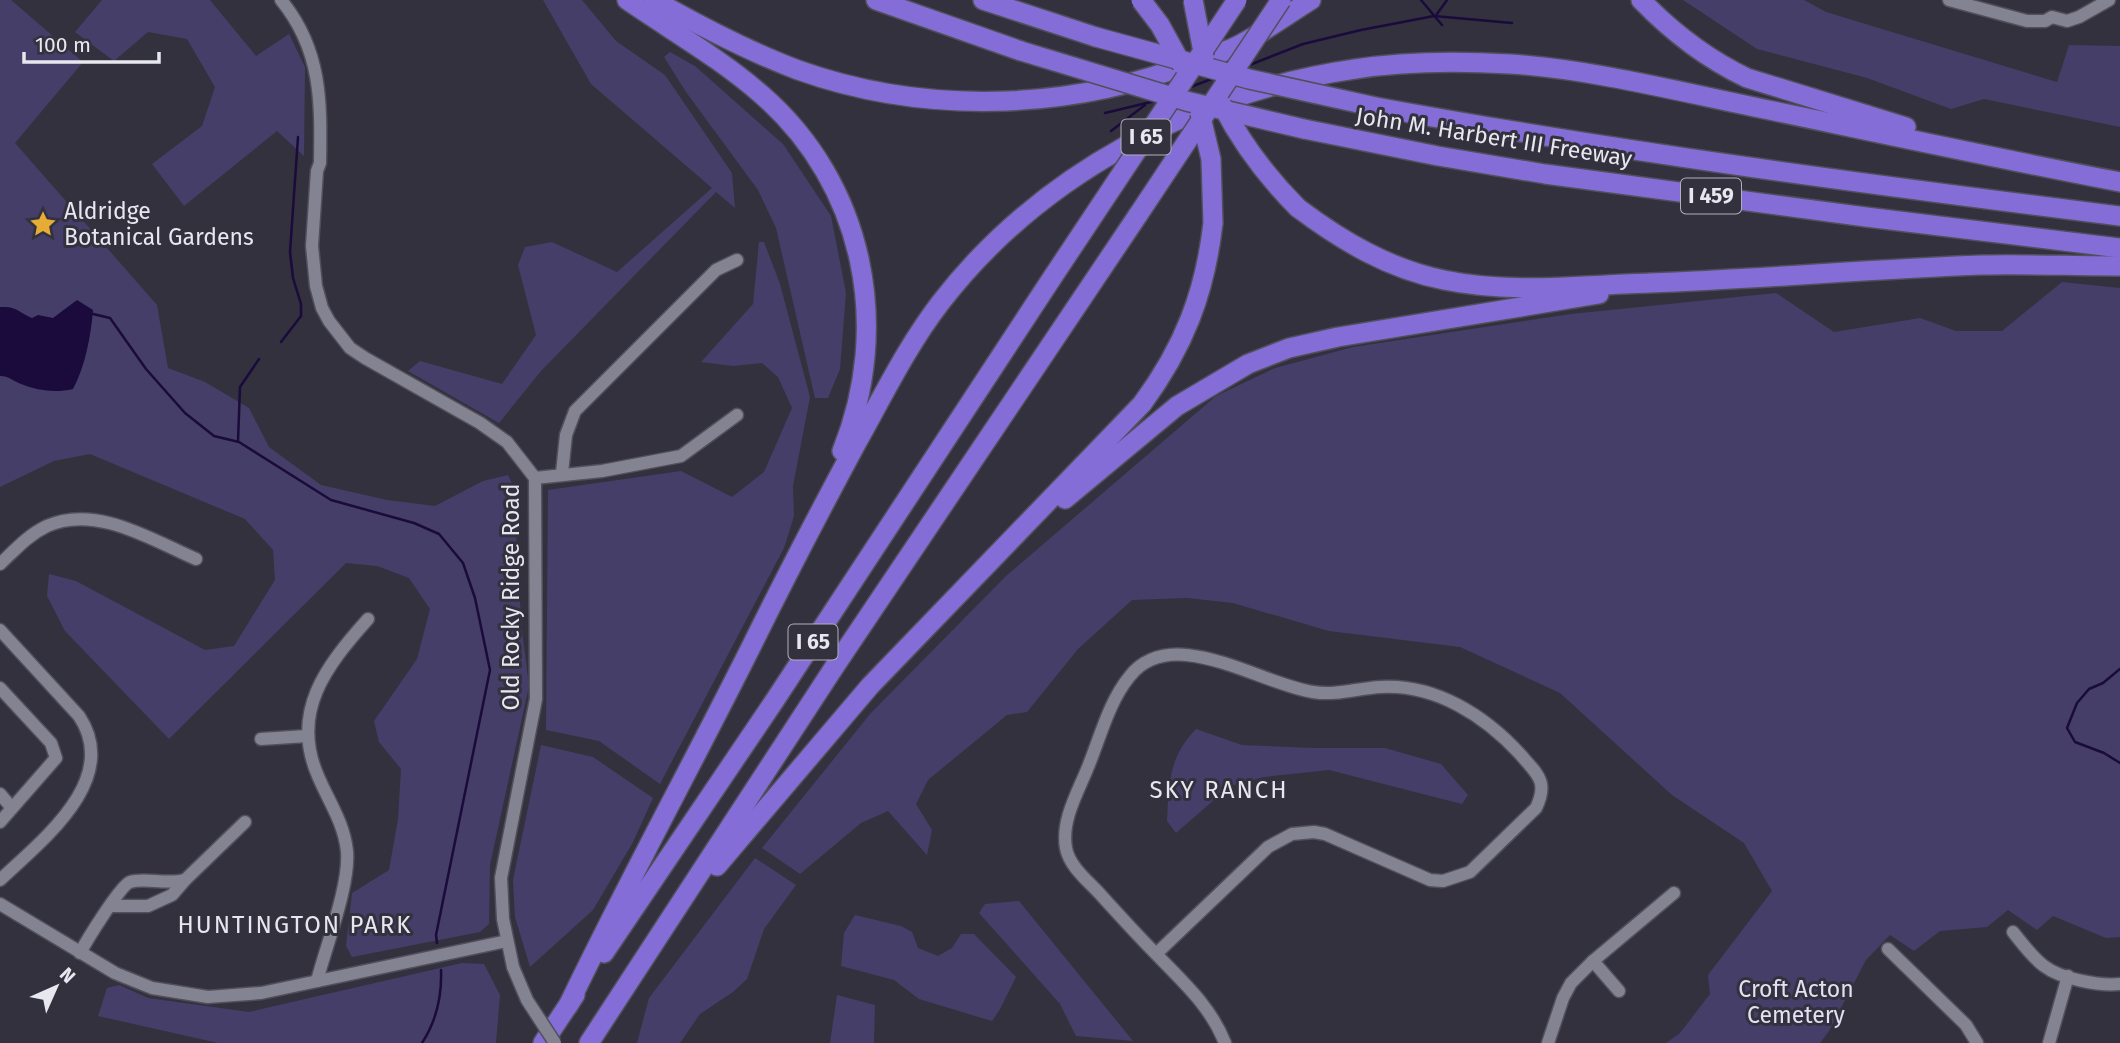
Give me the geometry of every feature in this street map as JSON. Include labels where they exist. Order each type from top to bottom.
[{"type":"highway","points":[[626,0],[726,67],[779,111],[827,175],[852,234],[865,287],[866,347],[863,380],[848,436],[810,530]]},
{"type":"highway","points":[[654,0],[747,49],[828,79],[907,96],[958,101],[1077,95],[1155,78],[1238,45],[1311,0]]},
{"type":"highway","name":"John M. Harbert III Freeway","points":[[876,0],[1021,51],[1186,101],[1304,129],[1438,156],[1545,174],[2120,248]]},
{"type":"highway","name":"John M. Harbert III Freeway","points":[[983,0],[1096,37],[1249,79],[1376,107],[1523,134],[1966,197],[2120,216]]},
{"type":"highway","points":[[658,937],[870,686],[1142,404],[1160,380],[1179,346],[1193,315],[1209,260],[1213,223],[1211,159],[1194,92],[1160,25],[1141,0]]},
{"type":"highway","points":[[1193,0],[1203,53],[1222,106],[1267,175],[1298,208],[1338,237],[1405,270],[1443,280],[1495,287],[1678,282],[1985,265],[2120,267]]},
{"type":"highway","name":"I 65","points":[[543,1043],[701,811],[1237,0]]},
{"type":"highway","name":"I 65","points":[[589,1043],[827,677],[1281,0]]},
{"type":"highway","points":[[1641,0],[1679,36],[1725,67],[1747,78],[1912,129],[2079,174]]},
{"type":"highway","points":[[568,1006],[810,530],[897,367],[938,306],[979,257],[1060,187],[1096,164],[1177,121],[1247,94],[1356,68],[1426,62],[1515,64],[1628,80],[2120,182]]},
{"type":"highway","points":[[1019,533],[1071,495],[1177,406],[1248,363],[1289,348],[1338,337],[1678,282]]},
{"type":"street","name":"Old Rocky Ridge Road","points":[[281,0],[307,41],[315,66],[321,107],[320,163],[317,171],[312,246],[316,286],[322,308],[350,348],[378,367],[480,423],[507,442],[535,478],[536,699],[501,878],[507,941],[513,967],[527,1000],[555,1043]]},
{"type":"street","points":[[1949,0],[2027,21],[2079,17],[2109,0]]},
{"type":"street","points":[[562,473],[566,435],[575,411],[716,270],[737,260]]},
{"type":"street","points":[[535,478],[562,473],[602,471],[681,456],[737,415]]},
{"type":"street","points":[[0,564],[31,535],[69,519],[108,522],[196,559]]},
{"type":"street","points":[[317,981],[346,879],[347,853],[337,813],[317,776],[307,736],[312,699],[319,682],[368,620]]},
{"type":"street","points":[[0,631],[79,716],[89,731],[90,751],[85,784],[74,806],[0,880]]},
{"type":"street","points":[[1156,954],[1268,847],[1292,834],[1325,834],[1430,880],[1443,881],[1469,872],[1536,808],[1542,796],[1540,776],[1508,741],[1483,719],[1440,698],[1388,687],[1342,693],[1316,693],[1196,656],[1170,654],[1149,660],[1131,674],[1115,701],[1070,811],[1065,845],[1072,864],[1156,954],[1207,1008],[1217,1022],[1225,1043]]},
{"type":"street","points":[[0,688],[51,743],[56,758],[0,822]]},
{"type":"street","points":[[261,739],[307,736]]},
{"type":"street","points":[[0,794],[12,808]]},
{"type":"street","points":[[111,906],[148,906],[161,902],[172,895],[245,822]]},
{"type":"street","points":[[79,953],[100,917],[131,881],[171,884],[185,880]]},
{"type":"street","points":[[1548,1043],[1567,990],[1593,961],[1674,893]]},
{"type":"street","points":[[0,904],[79,953],[134,981],[184,995],[227,997],[507,941]]},
{"type":"street","points":[[2013,932],[2042,965],[2052,971],[2100,985],[2120,984]]},
{"type":"street","points":[[1888,948],[1966,1025],[1977,1043]]},
{"type":"street","points":[[1593,961],[1619,991]]},
{"type":"street","points":[[2049,1043],[2068,976]]},
{"type":"green space","points":[[0,0],[11,0],[83,62],[15,143],[157,305],[168,368],[205,382],[249,408],[269,447],[321,485],[387,500],[435,506],[483,481],[508,475],[518,496],[516,547],[529,686],[490,865],[489,924],[480,932],[352,957],[346,946],[352,893],[389,870],[398,819],[401,769],[379,742],[374,721],[417,659],[430,609],[409,578],[377,566],[346,563],[169,739],[65,631],[47,596],[49,574],[76,581],[205,650],[234,646],[275,580],[273,550],[245,519],[90,454],[54,461],[0,487]]},
{"type":"green space","points":[[102,0],[210,0],[256,56],[289,34],[305,67],[304,156],[277,131],[184,206],[152,164],[202,126],[215,87],[187,39],[148,32],[114,61],[75,32]]},
{"type":"green space","points":[[543,0],[582,0],[616,41],[665,75],[732,173],[735,208],[716,192],[541,371],[499,423],[408,371],[420,361],[502,384],[536,335],[518,265],[525,247],[552,242],[617,272],[712,188],[591,84]]},
{"type":"green space","points":[[1683,0],[1804,0],[1826,12],[2057,82],[2069,45],[2120,46],[2120,127],[1984,99],[1951,109],[1867,78],[1757,49]]},
{"type":"green space","points":[[670,52],[695,66],[783,144],[831,216],[846,293],[840,369],[828,398],[815,398],[776,228],[758,190],[686,92],[664,57]]},
{"type":"green space","points":[[759,242],[764,242],[780,284],[810,397],[793,486],[794,516],[784,548],[660,784],[599,741],[546,730],[548,490],[681,471],[732,497],[764,472],[792,408],[778,377],[762,363],[733,366],[701,362],[753,304]]},
{"type":"green space","name":"Croft Acton Cemetery","points":[[2062,282],[2120,288],[2120,937],[2106,938],[2053,916],[2037,930],[2008,910],[1987,927],[1940,931],[1914,951],[1890,935],[1866,960],[1820,1043],[1666,1043],[1680,1033],[1710,994],[1708,975],[1772,891],[1744,843],[1672,795],[1560,693],[1460,647],[1329,631],[1233,603],[1187,598],[1132,600],[1078,649],[1027,712],[1007,715],[928,780],[916,804],[932,830],[927,855],[888,811],[861,823],[800,874],[762,848],[870,714],[1006,576],[1216,396],[1275,368],[1353,347],[1571,314],[1776,293],[1834,332],[1920,318],[1956,331],[2002,331]]},
{"type":"green space","points":[[1196,729],[1242,745],[1385,748],[1441,764],[1468,795],[1462,804],[1329,770],[1264,777],[1230,786],[1176,833],[1167,821],[1172,772],[1180,750]]},
{"type":"green space","points":[[541,745],[593,757],[653,798],[633,842],[593,910],[530,967],[515,917],[513,880]]},
{"type":"green space","points":[[755,858],[796,885],[764,929],[747,979],[700,1014],[680,1043],[637,1043],[649,998]]},
{"type":"green space","points":[[1019,901],[1133,1041],[1076,1036],[1060,1004],[979,913],[985,904]]},
{"type":"green space","points":[[855,915],[901,926],[912,932],[918,948],[938,956],[952,948],[961,934],[974,934],[1016,977],[992,1021],[919,999],[894,980],[841,966],[844,933]]},
{"type":"green space","points":[[462,963],[484,964],[500,995],[496,1043],[218,1043],[98,1016],[107,988],[119,985],[148,998],[249,1012]]},
{"type":"green space","points":[[837,995],[875,1005],[874,1043],[830,1043]]},
{"type":"shaded area","points":[[77,300],[93,310],[87,351],[73,389],[40,390],[0,376],[0,307],[14,308],[32,318],[38,315],[53,318]]},
{"type":"waterway","points":[[1421,0],[1442,25]]},
{"type":"waterway","points":[[1437,14],[1447,0]]},
{"type":"waterway","points":[[1247,66],[1303,44],[1434,16],[1512,23]]},
{"type":"waterway","points":[[1188,88],[1214,78]]},
{"type":"waterway","points":[[1105,113],[1155,101]]},
{"type":"waterway","points":[[1111,131],[1145,105]]},
{"type":"waterway","points":[[281,342],[301,316],[290,252],[298,137]]},
{"type":"waterway","points":[[93,314],[110,318],[146,369],[185,413],[214,436],[239,442],[331,500],[414,523],[439,534],[463,563],[475,598],[490,670],[436,935],[437,943]]},
{"type":"waterway","points":[[238,441],[240,387],[259,359]]},
{"type":"waterway","points":[[2120,669],[2103,683],[2089,689],[2077,703],[2067,728],[2075,742],[2104,753],[2120,763]]},
{"type":"waterway","points":[[422,1043],[438,1008],[441,970]]},
{"type":"place","name":"Aldridge Botanical Gardens","points":[[43,224]]},
{"type":"district","name":"SKY RANCH","points":[[1219,790]]},
{"type":"district","name":"HUNTINGTON PARK","points":[[295,925]]}]
